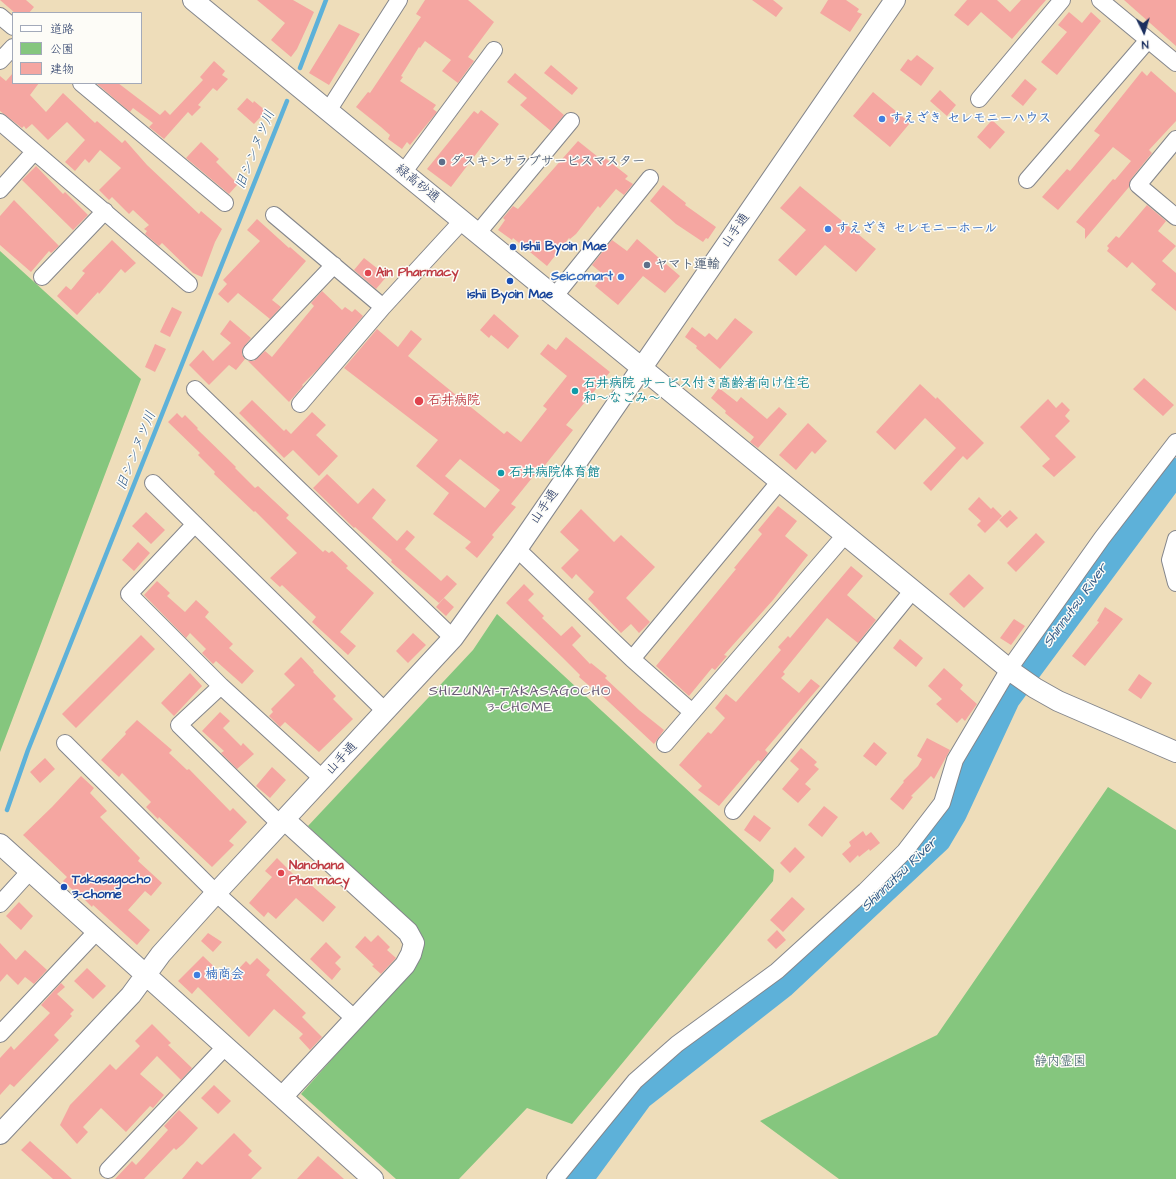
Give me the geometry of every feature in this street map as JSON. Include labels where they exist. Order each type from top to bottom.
[{"type":"street","name":"緑高砂通","points":[[193,0],[1012,672],[1034,688],[1058,701],[1176,752]]},
{"type":"street","points":[[328,111],[399,0]]},
{"type":"street","name":"山手通","points":[[0,1134],[124,1003],[145,975],[216,893],[454,638],[517,549],[895,0]]},
{"type":"street","points":[[978,99],[1062,0]]},
{"type":"street","points":[[1100,0],[1176,63]]},
{"type":"street","points":[[0,16],[12,26]]},
{"type":"street","points":[[1027,180],[1148,40]]},
{"type":"street","points":[[0,61],[12,48]]},
{"type":"street","points":[[403,172],[494,50]]},
{"type":"street","points":[[82,84],[225,203]]},
{"type":"street","points":[[0,122],[189,284]]},
{"type":"street","points":[[477,234],[572,122]]},
{"type":"street","points":[[1176,139],[1138,185],[1176,217]]},
{"type":"street","points":[[0,190],[34,152]]},
{"type":"street","points":[[554,297],[650,178]]},
{"type":"street","points":[[42,277],[105,211]]},
{"type":"street","points":[[274,215],[383,307]]},
{"type":"street","points":[[300,404],[383,307],[462,221]]},
{"type":"street","points":[[251,352],[334,265]]},
{"type":"street","points":[[194,389],[454,638]]},
{"type":"street","points":[[555,1179],[635,1081],[677,1044],[777,971],[865,891],[905,851],[942,804],[955,760],[1012,672],[1102,538],[1174,450]]},
{"type":"street","points":[[632,659],[780,481]]},
{"type":"street","points":[[153,483],[386,712]]},
{"type":"street","points":[[195,524],[129,594],[221,686],[323,779]]},
{"type":"street","points":[[665,744],[845,535]]},
{"type":"street","points":[[1176,539],[1170,560],[1176,583]]},
{"type":"street","points":[[517,549],[632,659],[692,712]]},
{"type":"street","points":[[733,811],[913,590]]},
{"type":"street","points":[[221,686],[179,725],[283,822],[408,932],[414,943],[411,954],[405,965],[282,1097]]},
{"type":"street","points":[[65,743],[216,893],[354,1018]]},
{"type":"street","points":[[0,844],[373,1179]]},
{"type":"street","points":[[0,904],[30,871]]},
{"type":"street","points":[[0,1034],[97,931]]},
{"type":"street","points":[[108,1170],[225,1047]]},
{"type":"green space","points":[[0,251],[141,379],[0,752]]},
{"type":"green space","points":[[497,614],[774,870],[773,881],[572,1124],[527,1108],[459,1179],[396,1179],[301,1094],[420,960],[420,934],[308,826],[473,650]]},
{"type":"green space","name":"静内霊園","points":[[1108,787],[1176,830],[1176,1179],[839,1179],[760,1121],[937,1035]]},
{"type":"building","points":[[0,0],[26,0],[34,7],[30,12],[14,12]]},
{"type":"building","points":[[257,0],[293,0],[314,12],[297,49],[291,57],[271,40],[285,23]]},
{"type":"building","points":[[425,0],[468,0],[494,22],[468,57],[474,61],[458,83],[442,71],[451,60],[425,41],[420,48],[419,47],[401,76],[403,77],[400,81],[436,105],[433,109],[437,112],[410,145],[407,142],[402,149],[388,139],[390,135],[356,107],[368,92],[370,93],[421,17],[416,14]]},
{"type":"building","points":[[752,0],[773,0],[783,8],[776,17]]},
{"type":"building","points":[[828,0],[846,0],[859,9],[857,12],[862,14],[850,32],[820,13]]},
{"type":"building","points":[[967,0],[997,0],[1010,12],[1021,0],[1046,0],[1012,39],[981,12],[968,26],[954,15]]},
{"type":"building","points":[[1124,0],[1176,0],[1176,46]]},
{"type":"building","points":[[1069,12],[1082,23],[1091,12],[1101,21],[1057,75],[1041,62],[1067,32],[1058,25]]},
{"type":"building","points":[[339,24],[360,34],[329,85],[309,73]]},
{"type":"building","points":[[917,55],[934,68],[921,86],[900,70],[908,59],[911,61]]},
{"type":"building","points":[[214,61],[225,71],[222,75],[228,79],[217,91],[213,88],[198,105],[201,107],[192,116],[188,112],[164,139],[149,127],[153,123],[133,108],[130,112],[97,84],[119,84],[160,115],[165,110],[170,115],[203,80],[200,77]]},
{"type":"building","points":[[551,65],[578,88],[572,95],[544,73]]},
{"type":"building","points":[[1142,71],[1147,76],[1151,71],[1176,93],[1176,121],[1149,150],[1152,153],[1131,179],[1129,187],[1085,239],[1085,229],[1076,222],[1113,179],[1115,180],[1131,161],[1113,147],[1058,210],[1042,197],[1067,169],[1070,171],[1100,135],[1094,131]]},
{"type":"building","points":[[515,73],[564,115],[551,131],[520,105],[527,98],[507,82]]},
{"type":"building","points":[[12,74],[12,84],[38,84],[30,95],[46,112],[63,93],[95,123],[97,121],[122,143],[125,140],[147,165],[199,214],[201,211],[222,229],[215,242],[202,277],[193,273],[162,243],[159,246],[145,234],[147,231],[144,229],[149,225],[133,210],[129,214],[112,197],[109,200],[99,190],[121,168],[100,150],[89,163],[85,159],[75,171],[65,162],[85,140],[67,122],[48,140],[32,124],[26,129],[24,126],[22,128],[0,111],[0,76],[6,81]]},
{"type":"building","points":[[1025,79],[1037,89],[1023,106],[1011,96]]},
{"type":"building","points":[[940,90],[956,105],[947,116],[930,101]]},
{"type":"building","name":"すえざき セレモニーハウス","points":[[873,92],[910,123],[890,147],[853,116]]},
{"type":"building","points":[[247,98],[253,103],[254,101],[266,111],[254,124],[237,109]]},
{"type":"building","points":[[481,110],[499,124],[451,187],[427,169],[474,111],[478,114]]},
{"type":"building","points":[[992,120],[1005,132],[990,149],[977,137]]},
{"type":"building","points":[[578,141],[603,161],[605,158],[628,176],[625,179],[633,184],[624,195],[616,189],[600,208],[598,206],[576,234],[570,239],[569,238],[547,266],[513,238],[512,240],[498,230],[505,220],[503,218],[513,206],[518,209]]},
{"type":"building","points":[[201,142],[219,159],[216,162],[238,184],[229,194],[186,158]]},
{"type":"building","points":[[36,166],[63,194],[65,192],[88,215],[73,230],[22,180]]},
{"type":"building","points":[[663,185],[686,203],[685,205],[716,227],[708,239],[706,238],[703,242],[676,224],[650,201]]},
{"type":"building","name":"すえざき セレモニーホール","points":[[800,186],[876,249],[856,272],[825,245],[796,276],[778,260],[806,230],[780,208]]},
{"type":"building","points":[[14,200],[59,246],[51,253],[49,251],[31,272],[0,245],[0,216]]},
{"type":"building","points":[[1147,205],[1166,221],[1158,231],[1176,246],[1162,261],[1176,273],[1176,311],[1151,290],[1156,284],[1132,262],[1127,268],[1107,251],[1109,248],[1107,246],[1116,236],[1119,238]]},
{"type":"building","points":[[257,219],[306,261],[272,300],[281,307],[270,319],[238,293],[228,303],[218,294],[227,284],[223,280],[260,241],[247,230]]},
{"type":"building","points":[[637,239],[680,276],[665,293],[643,276],[618,305],[595,286],[604,275],[592,265],[612,240],[627,251]]},
{"type":"building","points":[[112,240],[136,263],[125,273],[121,269],[99,294],[98,292],[77,315],[57,296],[66,286],[71,290],[85,273],[82,271]]},
{"type":"building","points":[[364,258],[387,276],[376,289],[354,270]]},
{"type":"building","points":[[322,291],[342,310],[345,307],[352,312],[355,309],[363,316],[319,368],[302,385],[303,386],[289,402],[248,361],[254,361],[265,351],[272,357],[314,306],[311,303]]},
{"type":"building","points":[[172,307],[182,312],[170,337],[160,332]]},
{"type":"building","points":[[494,314],[519,336],[508,349],[491,335],[489,338],[480,330]]},
{"type":"building","points":[[735,318],[753,332],[720,369],[696,348],[697,346],[685,337],[692,327],[705,337],[709,333],[717,340]]},
{"type":"building","points":[[230,320],[251,338],[242,349],[242,355],[245,359],[236,370],[229,365],[209,385],[189,365],[203,350],[213,361],[231,343],[220,334]]},
{"type":"building","points":[[377,329],[398,347],[411,330],[422,339],[408,356],[504,434],[507,431],[521,442],[547,409],[543,406],[567,376],[540,354],[548,344],[556,350],[566,337],[610,372],[566,425],[573,430],[538,474],[536,473],[511,504],[516,507],[492,535],[494,537],[477,558],[465,548],[471,542],[433,514],[449,493],[416,466],[438,440],[344,368]],"holes":[[[460,459],[500,490],[485,508],[445,476]]]},
{"type":"building","points":[[155,344],[166,349],[155,372],[145,367]]},
{"type":"building","points":[[1144,378],[1174,405],[1163,416],[1133,389]]},
{"type":"building","points":[[920,384],[936,399],[937,397],[984,443],[967,460],[963,456],[931,491],[923,483],[956,448],[925,418],[895,450],[876,432]]},
{"type":"building","points":[[719,388],[737,402],[741,397],[767,419],[779,407],[787,414],[758,448],[750,442],[754,437],[725,413],[726,411],[711,398]]},
{"type":"building","points":[[1048,399],[1056,408],[1062,402],[1070,410],[1065,416],[1070,421],[1055,436],[1076,457],[1054,477],[1042,466],[1050,459],[1020,427]]},
{"type":"building","points":[[252,400],[284,431],[286,429],[291,434],[312,412],[326,425],[316,435],[338,456],[319,476],[293,450],[284,458],[239,413]]},
{"type":"building","points":[[177,413],[182,418],[185,415],[255,488],[258,486],[289,515],[286,518],[323,552],[325,550],[329,553],[332,551],[348,566],[346,568],[374,593],[340,632],[356,646],[348,655],[312,622],[316,617],[282,585],[280,587],[270,578],[297,553],[255,511],[254,512],[214,474],[215,472],[198,455],[200,453],[168,422]]},
{"type":"building","points":[[808,423],[827,441],[815,454],[812,451],[796,470],[779,455]]},
{"type":"building","points":[[327,474],[358,504],[373,488],[386,500],[372,518],[397,541],[407,530],[415,537],[405,549],[441,581],[447,575],[457,584],[439,603],[391,562],[392,560],[355,527],[354,528],[313,488]]},
{"type":"building","points":[[979,497],[991,509],[993,507],[1002,516],[985,533],[977,525],[981,521],[968,509]]},
{"type":"building","points":[[778,506],[797,521],[785,536],[808,555],[773,600],[724,655],[727,656],[715,670],[712,668],[689,696],[656,666],[736,569],[734,568],[762,534],[758,530]]},
{"type":"building","points":[[581,509],[614,542],[621,535],[655,567],[626,598],[650,622],[639,633],[631,624],[621,633],[588,599],[594,592],[576,574],[572,579],[561,568],[579,550],[560,532]]},
{"type":"building","points":[[1010,510],[1018,518],[1007,528],[999,520]]},
{"type":"building","points":[[146,512],[165,530],[151,544],[132,526]]},
{"type":"building","points":[[1036,533],[1045,542],[1016,572],[1007,563]]},
{"type":"building","points":[[138,542],[150,553],[134,571],[122,560]]},
{"type":"building","points":[[851,566],[863,576],[847,595],[876,620],[858,643],[827,618],[783,672],[785,674],[781,678],[799,693],[811,679],[820,686],[765,750],[768,753],[761,762],[758,760],[719,806],[698,790],[702,786],[679,765],[708,732],[711,734],[725,718],[715,708],[726,694],[736,702],[781,650],[778,647],[788,636],[790,638]]},
{"type":"building","points":[[969,574],[984,588],[964,608],[949,594]]},
{"type":"building","points":[[157,581],[170,593],[167,596],[185,612],[196,600],[209,612],[205,617],[233,644],[229,648],[254,671],[242,684],[216,661],[213,664],[202,653],[206,649],[190,633],[186,638],[144,595]]},
{"type":"building","points":[[524,584],[534,594],[528,600],[544,616],[542,618],[561,636],[572,626],[581,636],[572,645],[590,664],[591,663],[607,676],[605,678],[639,710],[664,730],[654,744],[595,689],[594,690],[579,677],[580,675],[506,603]]},
{"type":"building","points":[[444,598],[454,607],[446,616],[436,607]]},
{"type":"building","points":[[1105,607],[1123,619],[1085,666],[1072,656],[1099,622],[1097,621]]},
{"type":"building","points":[[1014,619],[1025,626],[1011,645],[1000,638]]},
{"type":"building","points":[[413,633],[426,645],[408,663],[396,651]]},
{"type":"building","points":[[141,635],[155,649],[76,728],[62,714]]},
{"type":"building","points":[[900,639],[923,658],[916,667],[893,648]]},
{"type":"building","points":[[301,657],[336,696],[333,699],[353,719],[319,752],[285,722],[280,727],[269,716],[273,712],[271,709],[295,685],[284,674]]},
{"type":"building","points":[[944,668],[963,685],[960,689],[977,704],[965,721],[962,718],[957,723],[936,704],[942,699],[928,686]]},
{"type":"building","points":[[190,673],[202,686],[174,716],[161,703]]},
{"type":"building","points":[[1139,674],[1152,683],[1141,699],[1128,690]]},
{"type":"building","points":[[220,712],[230,721],[223,728],[241,746],[243,743],[254,754],[237,769],[221,753],[224,751],[202,731]]},
{"type":"building","points":[[137,720],[172,750],[169,753],[187,770],[189,769],[230,811],[233,808],[247,822],[229,841],[234,845],[212,867],[159,817],[158,819],[146,807],[151,802],[122,773],[119,777],[101,760]]},
{"type":"building","points":[[927,738],[950,750],[934,779],[931,776],[911,796],[913,797],[903,810],[890,799],[904,782],[903,781],[918,766],[922,759],[917,756]]},
{"type":"building","points":[[874,742],[887,753],[876,766],[863,756]]},
{"type":"building","points":[[801,748],[817,762],[814,765],[819,769],[805,784],[811,789],[798,803],[782,789],[799,769],[790,761]]},
{"type":"building","points":[[45,758],[55,769],[40,783],[30,772]]},
{"type":"building","points":[[272,767],[286,780],[270,798],[256,786]]},
{"type":"building","points":[[81,776],[94,788],[90,793],[107,811],[100,817],[140,858],[138,861],[162,883],[151,896],[145,891],[128,910],[150,930],[137,945],[93,905],[92,907],[76,891],[75,892],[63,881],[67,877],[23,835]]},
{"type":"building","points":[[824,806],[838,817],[822,837],[808,825]]},
{"type":"building","points":[[754,815],[771,828],[760,842],[744,830]]},
{"type":"building","points":[[863,831],[866,836],[871,832],[880,843],[859,857],[858,855],[850,863],[842,854],[851,846],[849,842]]},
{"type":"building","points":[[795,847],[805,857],[790,873],[780,863]]},
{"type":"building","points":[[277,858],[299,880],[302,877],[336,907],[323,922],[296,898],[276,919],[268,912],[264,917],[249,903],[272,877],[265,871]]},
{"type":"building","points":[[792,897],[805,909],[783,932],[770,920]]},
{"type":"building","points":[[19,902],[33,916],[21,930],[6,916]]},
{"type":"building","points":[[777,930],[786,940],[776,949],[767,940]]},
{"type":"building","points":[[208,933],[222,942],[213,952],[201,941]]},
{"type":"building","points":[[378,935],[390,947],[387,950],[396,958],[381,974],[372,966],[374,965],[355,947],[365,936],[371,942]]},
{"type":"building","points":[[326,942],[341,957],[335,963],[341,969],[332,980],[310,959]]},
{"type":"building","points":[[0,943],[16,960],[25,950],[47,970],[34,984],[25,977],[18,985],[7,974],[0,982]]},
{"type":"building","points":[[203,956],[228,980],[246,961],[250,965],[257,958],[270,970],[266,975],[306,1013],[302,1017],[322,1037],[310,1050],[299,1038],[303,1034],[274,1009],[249,1037],[198,987],[192,994],[178,981]]},
{"type":"building","points":[[87,968],[106,986],[93,999],[74,981]]},
{"type":"building","points":[[61,983],[65,987],[57,994],[74,1010],[70,1014],[72,1016],[54,1035],[59,1040],[14,1087],[10,1084],[0,1095],[0,1058],[11,1046],[14,1050],[50,1013],[41,1005]]},
{"type":"building","points":[[152,1024],[171,1043],[168,1045],[192,1068],[181,1080],[157,1056],[140,1074],[164,1095],[153,1108],[150,1106],[126,1132],[101,1108],[83,1127],[88,1132],[77,1144],[60,1125],[70,1105],[110,1064],[116,1070],[140,1046],[135,1041]]},
{"type":"building","points":[[214,1085],[231,1101],[218,1114],[201,1098]]},
{"type":"building","points":[[179,1110],[198,1128],[176,1150],[174,1148],[144,1179],[115,1179],[132,1161],[136,1165],[168,1130],[164,1126]]},
{"type":"building","points":[[234,1133],[252,1151],[248,1155],[262,1168],[251,1179],[182,1179],[197,1161],[202,1165]]},
{"type":"building","points":[[30,1141],[72,1179],[53,1179],[21,1150]]},
{"type":"building","points":[[318,1156],[344,1179],[297,1179]]},
{"type":"waterway","name":"旧シンヌツ川","points":[[300,68],[326,0]]},
{"type":"waterway","name":"旧シンヌツ川","points":[[7,810],[28,750],[287,101]]},
{"type":"waterway","name":"Shinnutsu River","points":[[580,1179],[640,1097],[783,985],[938,840],[954,813],[1007,699],[1176,471]]},
{"type":"place","name":"すえざき セレモニーハウス","points":[[882,119]]},
{"type":"place","name":"ダスキンサラブサービスマスター","points":[[442,162]]},
{"type":"place","name":"すえざき セレモニーホール","points":[[828,229]]},
{"type":"place","name":"Ishii Byoin Mae","points":[[513,247]]},
{"type":"place","name":"ヤマト運輸","points":[[647,265]]},
{"type":"place","name":"Ain Pharmacy","points":[[368,273]]},
{"type":"place","name":"Seicomart","points":[[621,277]]},
{"type":"place","name":"ishii Byoin Mae","points":[[510,281]]},
{"type":"place","name":"石井病院 サービス付き高齢者向け住宅 和～なごみ～","points":[[575,391]]},
{"type":"place","name":"石井病院","points":[[419,401]]},
{"type":"place","name":"石井病院体育館","points":[[501,473]]},
{"type":"place","name":"Nanohana Pharmacy","points":[[281,873]]},
{"type":"place","name":"Takasagocho 3-chome","points":[[64,887]]},
{"type":"place","name":"楠商会","points":[[197,975]]},
{"type":"district","name":"SHIZUNAI-TAKASAGOCHO 3-CHOME","points":[[520,700]]}]
